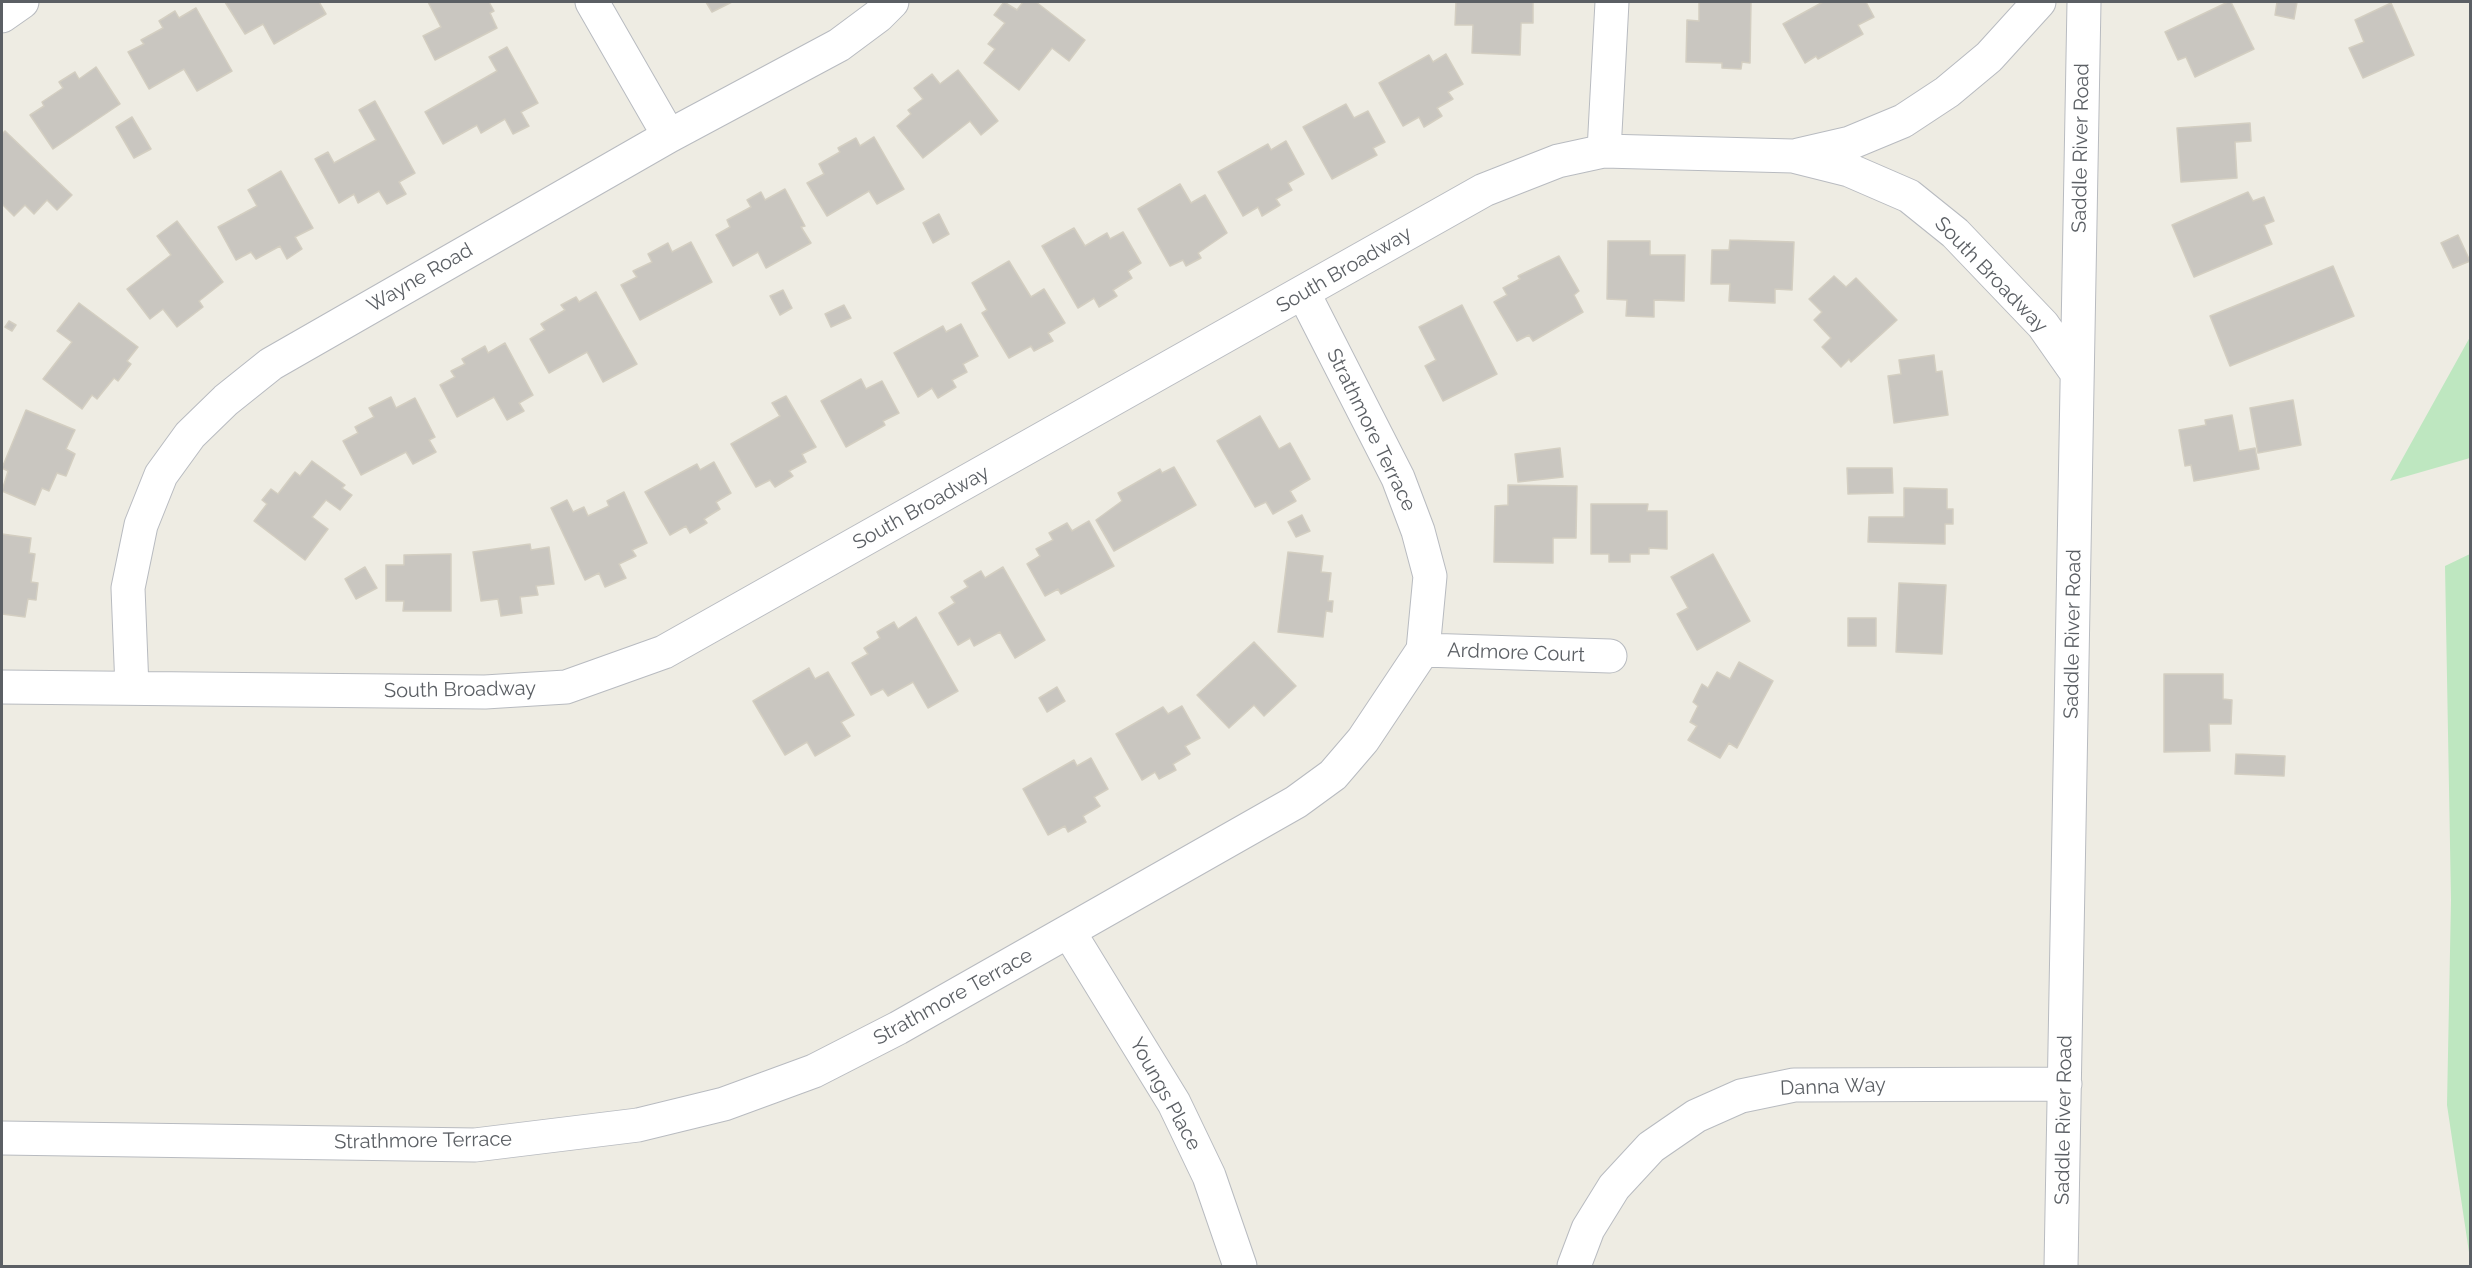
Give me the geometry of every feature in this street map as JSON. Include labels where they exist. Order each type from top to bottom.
[{"type":"street","points":[[2,16],[22,2]]},
{"type":"street","points":[[592,2],[669,136]]},
{"type":"street","name":"Wayne Road","points":[[132,688],[128,588],[141,525],[161,475],[190,435],[226,400],[271,364],[669,136],[839,45],[878,16],[892,2]]},
{"type":"street","points":[[1604,151],[1612,2]]},
{"type":"street","name":"South Broadway","points":[[1793,156],[1850,143],[1903,121],[1947,92],[1989,57],[2038,2]]},
{"type":"street","name":"Saddle River Road","points":[[2061,1266],[2084,2]]},
{"type":"street","name":"South Broadway","points":[[2,687],[485,692],[566,687],[664,652],[1304,294],[1484,190],[1558,161],[1604,151],[1793,156],[1849,170],[1909,196],[1955,233],[2043,325],[2076,372]]},
{"type":"street","name":"Strathmore Terrace","points":[[2,1138],[475,1145],[638,1125],[724,1104],[814,1071],[898,1028],[1296,802],[1333,775],[1363,740],[1423,650],[1430,576],[1418,531],[1398,478],[1304,294]]},
{"type":"street","name":"Ardmore Court","points":[[1423,650],[1610,656]]},
{"type":"street","name":"Youngs Place","points":[[1069,932],[1174,1103],[1209,1176],[1240,1266]]},
{"type":"street","name":"Danna Way","points":[[1574,1266],[1588,1229],[1614,1187],[1651,1147],[1696,1116],[1741,1096],[1794,1085],[2065,1084]]},
{"type":"green space","points":[[2470,337],[2470,458],[2390,481]]},
{"type":"green space","points":[[2470,554],[2470,1259],[2447,1105],[2451,900],[2445,566]]},
{"type":"building","points":[[225,2],[319,2],[326,14],[274,44],[263,24],[245,34]]},
{"type":"building","points":[[428,2],[489,2],[494,11],[490,13],[497,28],[435,60],[423,36],[441,27]]},
{"type":"building","points":[[706,2],[732,2],[712,12]]},
{"type":"building","points":[[1004,2],[1017,10],[1023,2],[1036,2],[1085,40],[1069,61],[1052,48],[1019,90],[984,63],[995,49],[988,44],[1005,23],[994,15]]},
{"type":"building","points":[[1456,2],[1533,2],[1533,23],[1521,23],[1520,55],[1472,53],[1473,25],[1455,25]]},
{"type":"building","points":[[1699,2],[1751,2],[1750,63],[1742,62],[1741,69],[1722,68],[1722,63],[1686,62],[1687,20],[1699,21]]},
{"type":"building","points":[[1823,2],[1866,2],[1874,17],[1858,25],[1863,34],[1818,59],[1816,56],[1805,63],[1783,24]]},
{"type":"building","points":[[2231,2],[2254,49],[2195,77],[2186,57],[2178,60],[2165,32]]},
{"type":"building","points":[[2277,2],[2297,2],[2294,19],[2275,15]]},
{"type":"building","points":[[2391,3],[2414,55],[2363,78],[2349,48],[2364,42],[2355,20]]},
{"type":"building","points":[[196,8],[232,71],[197,91],[184,69],[149,89],[128,52],[144,44],[141,40],[163,28],[159,21],[175,11],[179,18]]},
{"type":"building","points":[[507,47],[538,103],[521,112],[529,126],[513,134],[505,119],[481,133],[477,125],[443,144],[425,112],[497,71],[489,57]]},
{"type":"building","points":[[1446,54],[1463,84],[1448,92],[1453,99],[1437,108],[1442,116],[1424,127],[1419,117],[1403,126],[1379,83],[1429,55],[1433,62]]},
{"type":"building","points":[[96,67],[120,104],[53,149],[30,115],[44,106],[42,102],[63,88],[59,82],[75,72],[79,79]]},
{"type":"building","points":[[958,70],[998,121],[981,135],[970,121],[923,158],[897,126],[911,114],[908,110],[923,99],[914,88],[932,74],[940,84]]},
{"type":"building","points":[[375,101],[415,173],[399,182],[406,194],[387,204],[379,191],[358,203],[354,194],[339,203],[315,159],[328,152],[334,163],[376,140],[359,110]]},
{"type":"building","points":[[1346,104],[1354,118],[1368,111],[1385,142],[1373,148],[1377,155],[1332,179],[1303,127]]},
{"type":"building","points":[[132,117],[151,149],[134,158],[116,127]]},
{"type":"building","points":[[2250,123],[2251,141],[2235,142],[2237,178],[2181,182],[2177,128]]},
{"type":"building","points":[[5,131],[72,195],[57,210],[47,200],[34,214],[25,205],[14,216],[2,204],[2,134]]},
{"type":"building","points":[[874,137],[904,189],[877,204],[869,191],[827,216],[807,183],[824,174],[819,164],[840,152],[838,148],[856,138],[860,146]]},
{"type":"building","points":[[1286,141],[1304,174],[1288,183],[1292,190],[1276,199],[1280,205],[1262,216],[1258,207],[1243,216],[1218,172],[1268,144],[1271,150]]},
{"type":"building","points":[[281,171],[313,228],[295,237],[302,249],[287,259],[280,246],[256,259],[251,252],[236,260],[218,227],[257,206],[248,190]]},
{"type":"building","points":[[1180,184],[1191,203],[1205,195],[1227,233],[1198,253],[1201,258],[1186,266],[1183,260],[1170,266],[1138,209]]},
{"type":"building","points":[[785,189],[805,226],[801,227],[811,243],[766,268],[758,252],[733,266],[716,235],[730,227],[727,220],[751,207],[747,200],[761,192],[765,200]]},
{"type":"building","points":[[2248,192],[2253,201],[2264,197],[2274,221],[2264,225],[2272,244],[2194,277],[2172,225]]},
{"type":"building","points":[[939,214],[949,234],[933,243],[923,223]]},
{"type":"building","points":[[177,221],[223,282],[199,301],[203,307],[177,327],[163,309],[150,319],[127,289],[171,255],[157,236]]},
{"type":"building","points":[[1074,228],[1085,246],[1107,233],[1110,239],[1123,232],[1141,263],[1128,271],[1132,278],[1113,290],[1117,296],[1099,307],[1094,298],[1078,308],[1042,246]]},
{"type":"building","points":[[2458,235],[2470,261],[2453,268],[2441,243]]},
{"type":"building","points":[[1730,240],[1794,242],[1792,290],[1775,289],[1775,303],[1729,301],[1730,284],[1711,284],[1712,250],[1729,250]]},
{"type":"building","points":[[1608,241],[1650,241],[1650,255],[1685,255],[1684,301],[1654,300],[1654,317],[1626,316],[1627,300],[1607,299]]},
{"type":"building","points":[[691,242],[712,282],[640,320],[621,285],[637,277],[633,271],[652,262],[648,254],[668,243],[672,252]]},
{"type":"building","points":[[1559,256],[1579,291],[1574,295],[1583,312],[1533,341],[1529,335],[1517,341],[1494,302],[1507,295],[1503,288],[1520,279],[1518,276]]},
{"type":"building","points":[[1009,261],[1031,297],[1044,289],[1065,323],[1048,333],[1053,341],[1034,351],[1031,346],[1009,358],[982,313],[987,310],[972,283]]},
{"type":"building","points":[[2333,266],[2354,316],[2230,366],[2210,316]]},
{"type":"building","points":[[1834,276],[1846,287],[1856,278],[1897,320],[1851,362],[1849,359],[1841,367],[1822,347],[1831,338],[1814,320],[1822,312],[1809,299]]},
{"type":"building","points":[[783,290],[792,308],[780,315],[770,296]]},
{"type":"building","points":[[596,292],[637,364],[603,382],[587,352],[549,373],[530,339],[545,330],[541,324],[565,310],[561,305],[576,297],[579,302]]},
{"type":"building","points":[[79,303],[138,347],[127,361],[131,364],[118,381],[114,378],[97,399],[92,395],[82,409],[43,379],[72,342],[57,331]]},
{"type":"building","points":[[844,305],[851,318],[831,327],[825,314]]},
{"type":"building","points":[[1462,305],[1497,374],[1443,401],[1425,366],[1436,360],[1419,327]]},
{"type":"building","points":[[9,321],[16,325],[12,331],[5,327]]},
{"type":"building","points":[[961,324],[978,356],[963,364],[967,372],[952,380],[956,387],[938,398],[932,388],[918,397],[894,353],[943,326],[946,332]]},
{"type":"building","points":[[505,343],[533,395],[519,403],[524,411],[507,420],[494,397],[457,417],[440,385],[455,377],[451,371],[465,364],[462,359],[485,346],[488,353]]},
{"type":"building","points":[[1934,355],[1936,372],[1942,371],[1948,415],[1894,423],[1888,376],[1901,374],[1899,360]]},
{"type":"building","points":[[861,379],[866,389],[882,381],[899,413],[883,421],[885,425],[846,447],[821,401]]},
{"type":"building","points":[[786,396],[816,447],[802,454],[806,462],[789,471],[793,476],[775,487],[770,480],[756,487],[731,444],[780,416],[772,403]]},
{"type":"building","points":[[391,397],[396,408],[415,398],[435,437],[429,440],[436,452],[413,464],[406,452],[361,475],[343,441],[358,433],[355,427],[374,417],[369,408]]},
{"type":"building","points":[[2293,400],[2301,445],[2258,453],[2250,408]]},
{"type":"building","points":[[26,410],[75,430],[66,449],[75,454],[66,476],[57,473],[49,491],[42,488],[35,505],[2,491],[8,471],[2,468]]},
{"type":"building","points":[[2232,415],[2239,451],[2255,448],[2259,469],[2194,481],[2191,465],[2185,466],[2179,430],[2206,425],[2205,420]]},
{"type":"building","points":[[1260,416],[1279,449],[1290,443],[1310,479],[1290,491],[1296,501],[1273,514],[1266,502],[1255,507],[1217,441]]},
{"type":"building","points":[[1560,448],[1563,477],[1518,482],[1515,454]]},
{"type":"building","points":[[312,461],[345,485],[342,488],[352,495],[340,510],[326,500],[312,517],[328,529],[305,560],[254,521],[267,504],[262,500],[271,489],[278,494],[295,472],[300,476]]},
{"type":"building","points":[[714,462],[731,493],[716,502],[720,509],[704,519],[707,523],[690,533],[686,526],[670,535],[645,492],[697,464],[700,470]]},
{"type":"building","points":[[1174,467],[1196,505],[1114,551],[1096,520],[1122,501],[1118,493],[1160,469],[1162,473]]},
{"type":"building","points":[[1847,468],[1892,468],[1893,493],[1848,494]]},
{"type":"building","points":[[1508,485],[1577,486],[1576,538],[1553,538],[1553,563],[1494,562],[1495,506],[1508,505]]},
{"type":"building","points":[[1904,488],[1947,489],[1947,509],[1953,509],[1953,524],[1945,524],[1945,544],[1868,542],[1869,517],[1904,517]]},
{"type":"building","points":[[624,492],[647,543],[632,550],[636,556],[619,564],[626,578],[605,587],[599,573],[585,580],[551,508],[567,500],[573,512],[584,507],[588,516],[609,506],[607,501]]},
{"type":"building","points":[[1591,504],[1648,504],[1647,511],[1667,511],[1667,549],[1649,548],[1649,554],[1630,554],[1630,562],[1609,562],[1609,554],[1591,554]]},
{"type":"building","points":[[1302,515],[1310,531],[1296,537],[1288,522]]},
{"type":"building","points":[[1089,521],[1114,566],[1061,594],[1058,589],[1045,596],[1027,564],[1040,556],[1036,549],[1053,540],[1049,533],[1067,523],[1072,531]]},
{"type":"building","points":[[2,534],[31,538],[29,553],[35,554],[31,582],[38,583],[36,600],[28,599],[25,617],[2,614]]},
{"type":"building","points":[[530,544],[531,550],[549,547],[554,584],[536,586],[538,595],[520,597],[522,613],[501,616],[498,599],[481,601],[473,552]]},
{"type":"building","points":[[1288,552],[1323,556],[1321,572],[1331,573],[1328,601],[1333,601],[1332,612],[1326,611],[1323,637],[1278,632]]},
{"type":"building","points":[[451,554],[451,611],[403,611],[404,601],[386,601],[386,565],[404,565],[404,555]]},
{"type":"building","points":[[1713,554],[1750,621],[1697,650],[1677,614],[1688,608],[1671,577]]},
{"type":"building","points":[[365,567],[377,588],[356,599],[345,579]]},
{"type":"building","points":[[1003,567],[1045,640],[1015,658],[1000,632],[974,646],[970,638],[958,645],[939,613],[955,603],[951,597],[968,587],[964,581],[981,571],[985,578]]},
{"type":"building","points":[[1899,583],[1946,585],[1942,654],[1896,652]]},
{"type":"building","points":[[916,617],[958,691],[928,708],[913,682],[888,696],[883,689],[871,695],[852,663],[868,654],[864,648],[880,638],[877,632],[894,622],[898,629]]},
{"type":"building","points":[[1848,618],[1876,618],[1876,646],[1848,646]]},
{"type":"building","points":[[1254,642],[1296,686],[1264,716],[1254,705],[1229,728],[1197,695]]},
{"type":"building","points":[[1739,662],[1773,681],[1737,748],[1729,743],[1720,758],[1688,740],[1697,726],[1690,722],[1698,706],[1693,702],[1702,684],[1708,688],[1717,672],[1730,679]]},
{"type":"building","points":[[809,668],[815,679],[828,672],[854,715],[841,722],[850,736],[815,756],[807,742],[785,755],[753,701]]},
{"type":"building","points":[[2164,674],[2223,674],[2223,699],[2232,700],[2231,724],[2209,724],[2210,751],[2164,752]]},
{"type":"building","points":[[1057,687],[1065,701],[1047,712],[1039,698]]},
{"type":"building","points":[[1182,706],[1200,738],[1185,746],[1190,754],[1173,764],[1176,770],[1159,779],[1155,772],[1142,780],[1116,734],[1163,707],[1168,714]]},
{"type":"building","points":[[2236,754],[2285,756],[2284,776],[2235,774]]},
{"type":"building","points":[[1091,758],[1108,789],[1094,797],[1100,806],[1083,816],[1086,822],[1068,832],[1065,826],[1048,835],[1023,789],[1074,760],[1077,766]]}]
